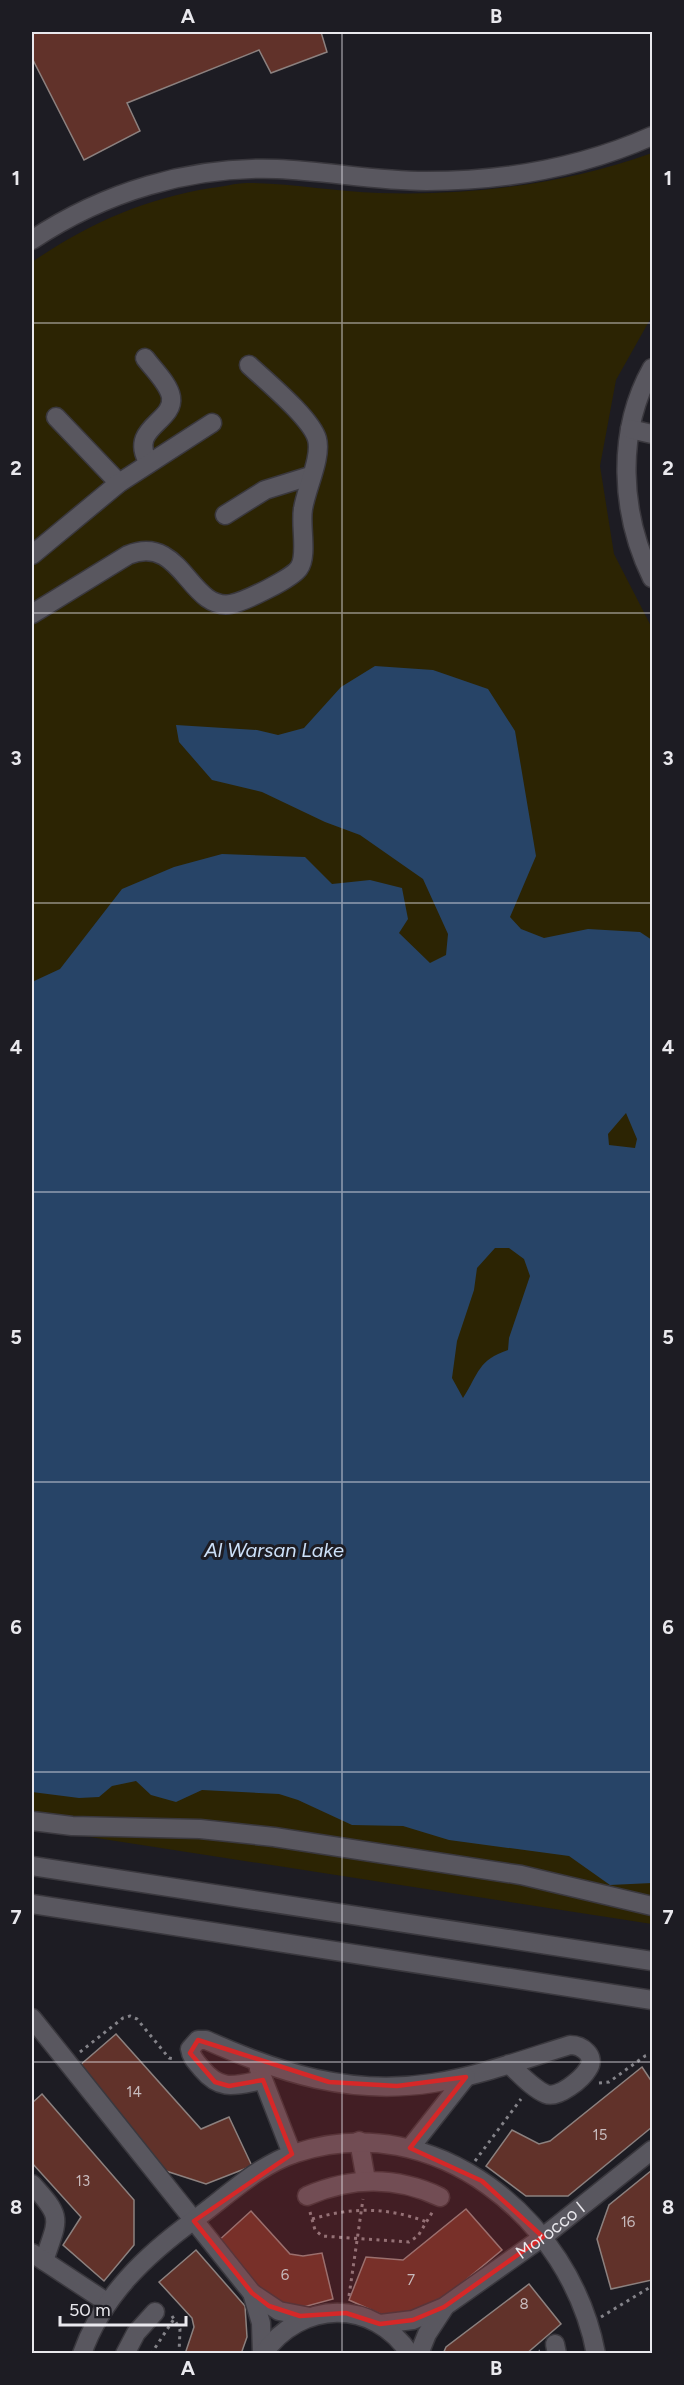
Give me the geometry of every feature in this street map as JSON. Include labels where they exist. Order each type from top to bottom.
[{"type":"street","points":[[32,240],[62,222],[118,196],[143,186],[197,174],[233,170],[279,169],[381,180],[472,179],[561,166],[605,155],[652,136]]},
{"type":"street","points":[[145,358],[169,391],[172,400],[168,409],[143,442],[144,453],[149,463]]},
{"type":"street","points":[[32,614],[128,555],[142,551],[157,552],[170,559],[209,600],[223,605],[238,603],[289,577],[299,569],[303,556],[302,512],[310,476],[318,459],[319,448],[312,429],[249,365]]},
{"type":"street","points":[[652,368],[641,392],[630,429],[626,465],[628,500],[635,534],[652,578]]},
{"type":"street","points":[[56,417],[120,483]]},
{"type":"street","points":[[32,555],[120,483],[212,423]]},
{"type":"street","points":[[630,429],[652,434]]},
{"type":"street","points":[[225,515],[265,490],[310,476]]},
{"type":"street","points":[[32,1821],[72,1826],[200,1829],[274,1837],[521,1875],[652,1906]]},
{"type":"street","points":[[32,1866],[652,1961]]},
{"type":"street","points":[[35,1906],[652,2000]]},
{"type":"street","points":[[32,2018],[252,2293],[279,2311],[310,2317],[346,2313],[380,2324],[401,2341],[410,2354]]},
{"type":"street","points":[[263,2080],[229,2086],[215,2082],[192,2057],[190,2049],[198,2040],[206,2040],[256,2062],[306,2077],[363,2086],[432,2083],[466,2076],[576,2045],[589,2054],[590,2065],[588,2070],[558,2094],[546,2094],[509,2064]]},
{"type":"street","points":[[256,2062],[292,2154]]},
{"type":"street","points":[[410,2148],[466,2076]]},
{"type":"street","points":[[359,2141],[366,2180]]},
{"type":"street","points":[[82,2354],[90,2334],[108,2303],[146,2258],[194,2221],[251,2178],[292,2154],[325,2145],[359,2141],[393,2144],[435,2156],[467,2172],[504,2197],[543,2237],[568,2276],[589,2325],[596,2354]]},
{"type":"street","name":"Morocco I","points":[[380,2324],[413,2320],[444,2307],[543,2237],[652,2150]]},
{"type":"street","points":[[307,2196],[342,2184],[366,2180],[413,2186],[440,2197]]},
{"type":"street","points":[[32,2184],[49,2203],[55,2215],[55,2228],[38,2257],[108,2303]]},
{"type":"street","points":[[252,2293],[261,2323],[263,2354]]},
{"type":"street","name":"Morocco I","points":[[419,2354],[426,2334],[444,2307]]},
{"type":"street","points":[[125,2354],[136,2333],[154,2312]]},
{"type":"street","points":[[263,2354],[278,2335],[288,2327],[310,2317]]},
{"type":"path","points":[[67,2062],[123,2018],[130,2016],[137,2019],[169,2058],[175,2059],[190,2049]]},
{"type":"path","points":[[588,2070],[598,2082],[605,2084],[645,2056],[652,2054]]},
{"type":"path","points":[[467,2172],[532,2084]]},
{"type":"path","points":[[346,2313],[366,2180]]},
{"type":"path","points":[[307,2196],[315,2230],[322,2236],[409,2242],[418,2236],[440,2197]]},
{"type":"path","points":[[312,2219],[336,2212],[362,2209],[395,2211],[427,2222]]},
{"type":"path","points":[[589,2325],[652,2286]]},
{"type":"path","points":[[154,2312],[162,2304],[174,2319],[181,2335],[179,2354]]},
{"type":"path","points":[[151,2354],[174,2319]]},
{"type":"highlighted area","points":[[198,2040],[329,2082],[397,2086],[466,2077],[410,2148],[482,2181],[543,2237],[444,2307],[413,2320],[380,2324],[346,2313],[300,2316],[269,2306],[252,2293],[194,2221],[292,2154],[263,2080],[229,2086],[215,2082],[190,2053]]},
{"type":"sand","points":[[652,153],[652,316],[616,380],[600,466],[614,554],[652,628],[652,1924],[32,1828],[32,262],[74,236],[117,215],[162,199],[211,188],[247,183],[379,193],[483,190],[586,173]]},
{"type":"water","name":"Al Warsan Lake","points":[[375,666],[433,670],[488,689],[515,731],[536,856],[510,917],[521,929],[544,938],[588,929],[640,932],[652,940],[652,1883],[610,1885],[569,1856],[449,1840],[403,1826],[352,1825],[298,1800],[279,1794],[202,1790],[176,1802],[151,1795],[136,1781],[112,1786],[99,1797],[79,1798],[32,1792],[32,982],[60,969],[122,889],[174,867],[222,854],[305,857],[332,884],[370,880],[402,888],[408,919],[399,933],[430,963],[446,955],[448,934],[423,879],[360,835],[325,822],[262,792],[212,780],[179,742],[176,725],[257,730],[278,735],[304,728],[341,687]],"holes":[[[626,1113],[637,1139],[635,1148],[609,1145],[608,1134]],[[495,1248],[509,1248],[524,1259],[530,1276],[509,1338],[508,1350],[491,1358],[480,1368],[463,1398],[452,1378],[457,1341],[474,1290],[477,1268]]]},
{"type":"building","points":[[32,32],[321,32],[327,52],[271,73],[259,50],[127,103],[140,131],[84,160],[32,58]]},
{"type":"building","points":[[116,2034],[201,2129],[229,2117],[252,2166],[206,2184],[166,2171],[79,2066]]},
{"type":"building","points":[[642,2067],[652,2082],[652,2127],[568,2196],[526,2196],[486,2166],[512,2130],[539,2144],[550,2141]]},
{"type":"building","points":[[42,2094],[134,2200],[134,2245],[104,2281],[63,2245],[81,2217],[32,2163],[32,2103]]},
{"type":"building","points":[[652,2170],[652,2280],[611,2289],[597,2239],[609,2205]]},
{"type":"building","points":[[466,2209],[502,2250],[426,2313],[387,2317],[349,2300],[366,2257],[403,2260]]},
{"type":"building","points":[[251,2211],[290,2254],[303,2256],[322,2253],[333,2299],[296,2309],[257,2294],[216,2243]]},
{"type":"building","points":[[196,2250],[245,2306],[247,2337],[241,2354],[185,2354],[194,2327],[192,2318],[159,2282]]},
{"type":"building","points":[[529,2284],[561,2324],[526,2354],[443,2354],[446,2347]]}]
